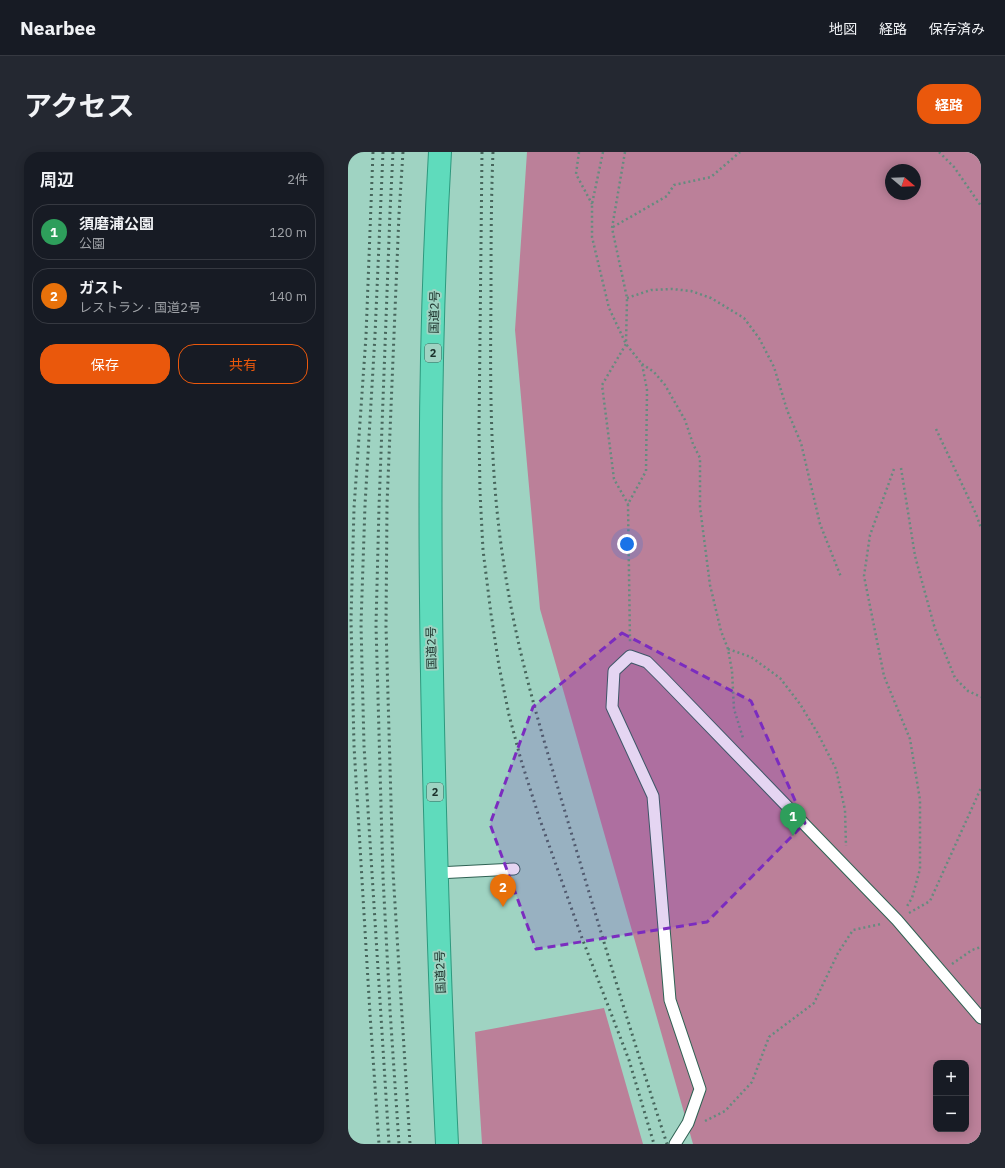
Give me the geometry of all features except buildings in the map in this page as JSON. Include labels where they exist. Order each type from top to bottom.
[{"type":"highway","name":"国道2号","points":[[440,152],[435,266],[430,490],[431,648],[441,1010],[447,1144]]},
{"type":"lane","points":[[675,1144],[687,1124],[700,1089],[670,1000],[653,796],[612,707],[614,671],[630,656],[647,662],[742,759],[897,920],[981,1018]]},
{"type":"lane","points":[[437,873],[514,869]]},
{"type":"path","points":[[579,152],[576,174],[592,204]]},
{"type":"path","points":[[603,152],[592,204],[592,236],[609,308],[626,344],[642,364],[654,372],[665,385],[685,420],[693,444],[700,458],[700,507],[710,585],[721,631],[728,649],[732,671],[734,709],[744,743],[742,759]]},
{"type":"path","points":[[625,152],[612,228],[627,298],[626,344],[602,385],[614,479],[628,504],[630,656]]},
{"type":"path","points":[[612,228],[667,196],[674,185],[711,177],[740,152]]},
{"type":"path","points":[[939,152],[954,167],[981,206]]},
{"type":"path","points":[[627,298],[651,290],[672,289],[691,291],[711,298],[744,318],[759,338],[774,367],[787,410],[800,443],[820,524],[841,577]]},
{"type":"path","points":[[628,504],[646,471],[647,390],[642,364]]},
{"type":"path","points":[[936,428],[981,528]]},
{"type":"path","points":[[902,468],[915,556],[935,629],[955,678],[968,691],[981,697]]},
{"type":"path","points":[[894,469],[870,535],[864,576],[884,676],[910,739],[920,800],[920,869],[912,898],[897,920]]},
{"type":"path","points":[[728,649],[751,656],[780,678],[800,704],[817,732],[836,769],[845,810],[846,848],[843,864]]},
{"type":"path","points":[[687,1124],[698,1124],[725,1111],[752,1082],[769,1037],[814,1003],[838,953],[853,930],[897,920],[930,901],[981,788]]},
{"type":"path","points":[[941,971],[972,950],[981,947]]},
{"type":"highlighted area","points":[[622,633],[751,701],[805,823],[707,922],[536,949],[490,824],[533,707]]},
{"type":"shaded area","points":[[527,152],[981,152],[981,1144],[693,1144],[540,609],[515,330]]},
{"type":"shaded area","points":[[604,1008],[643,1144],[482,1144],[475,1032]]},
{"type":"railway","points":[[373,152],[366,336],[354,508],[351,620],[354,746],[379,1144]]},
{"type":"railway","points":[[383,152],[375,335],[365,505],[361,624],[364,746],[389,1144]]},
{"type":"railway","points":[[393,152],[379,507],[376,625],[383,877],[399,1144]]},
{"type":"railway","points":[[403,152],[387,504],[386,626],[393,872],[410,1144]]},
{"type":"railway","points":[[482,152],[479,431],[480,492],[483,550],[499,666],[509,715],[539,817],[582,938],[629,1060],[654,1144]]},
{"type":"railway","points":[[493,152],[491,226],[491,399],[493,466],[499,532],[504,565],[516,633],[542,733],[618,988],[667,1144]]},
{"type":"place","name":"須磨浦公園","points":[[793,836]]},
{"type":"place","name":"ガスト","points":[[503,907]]}]
